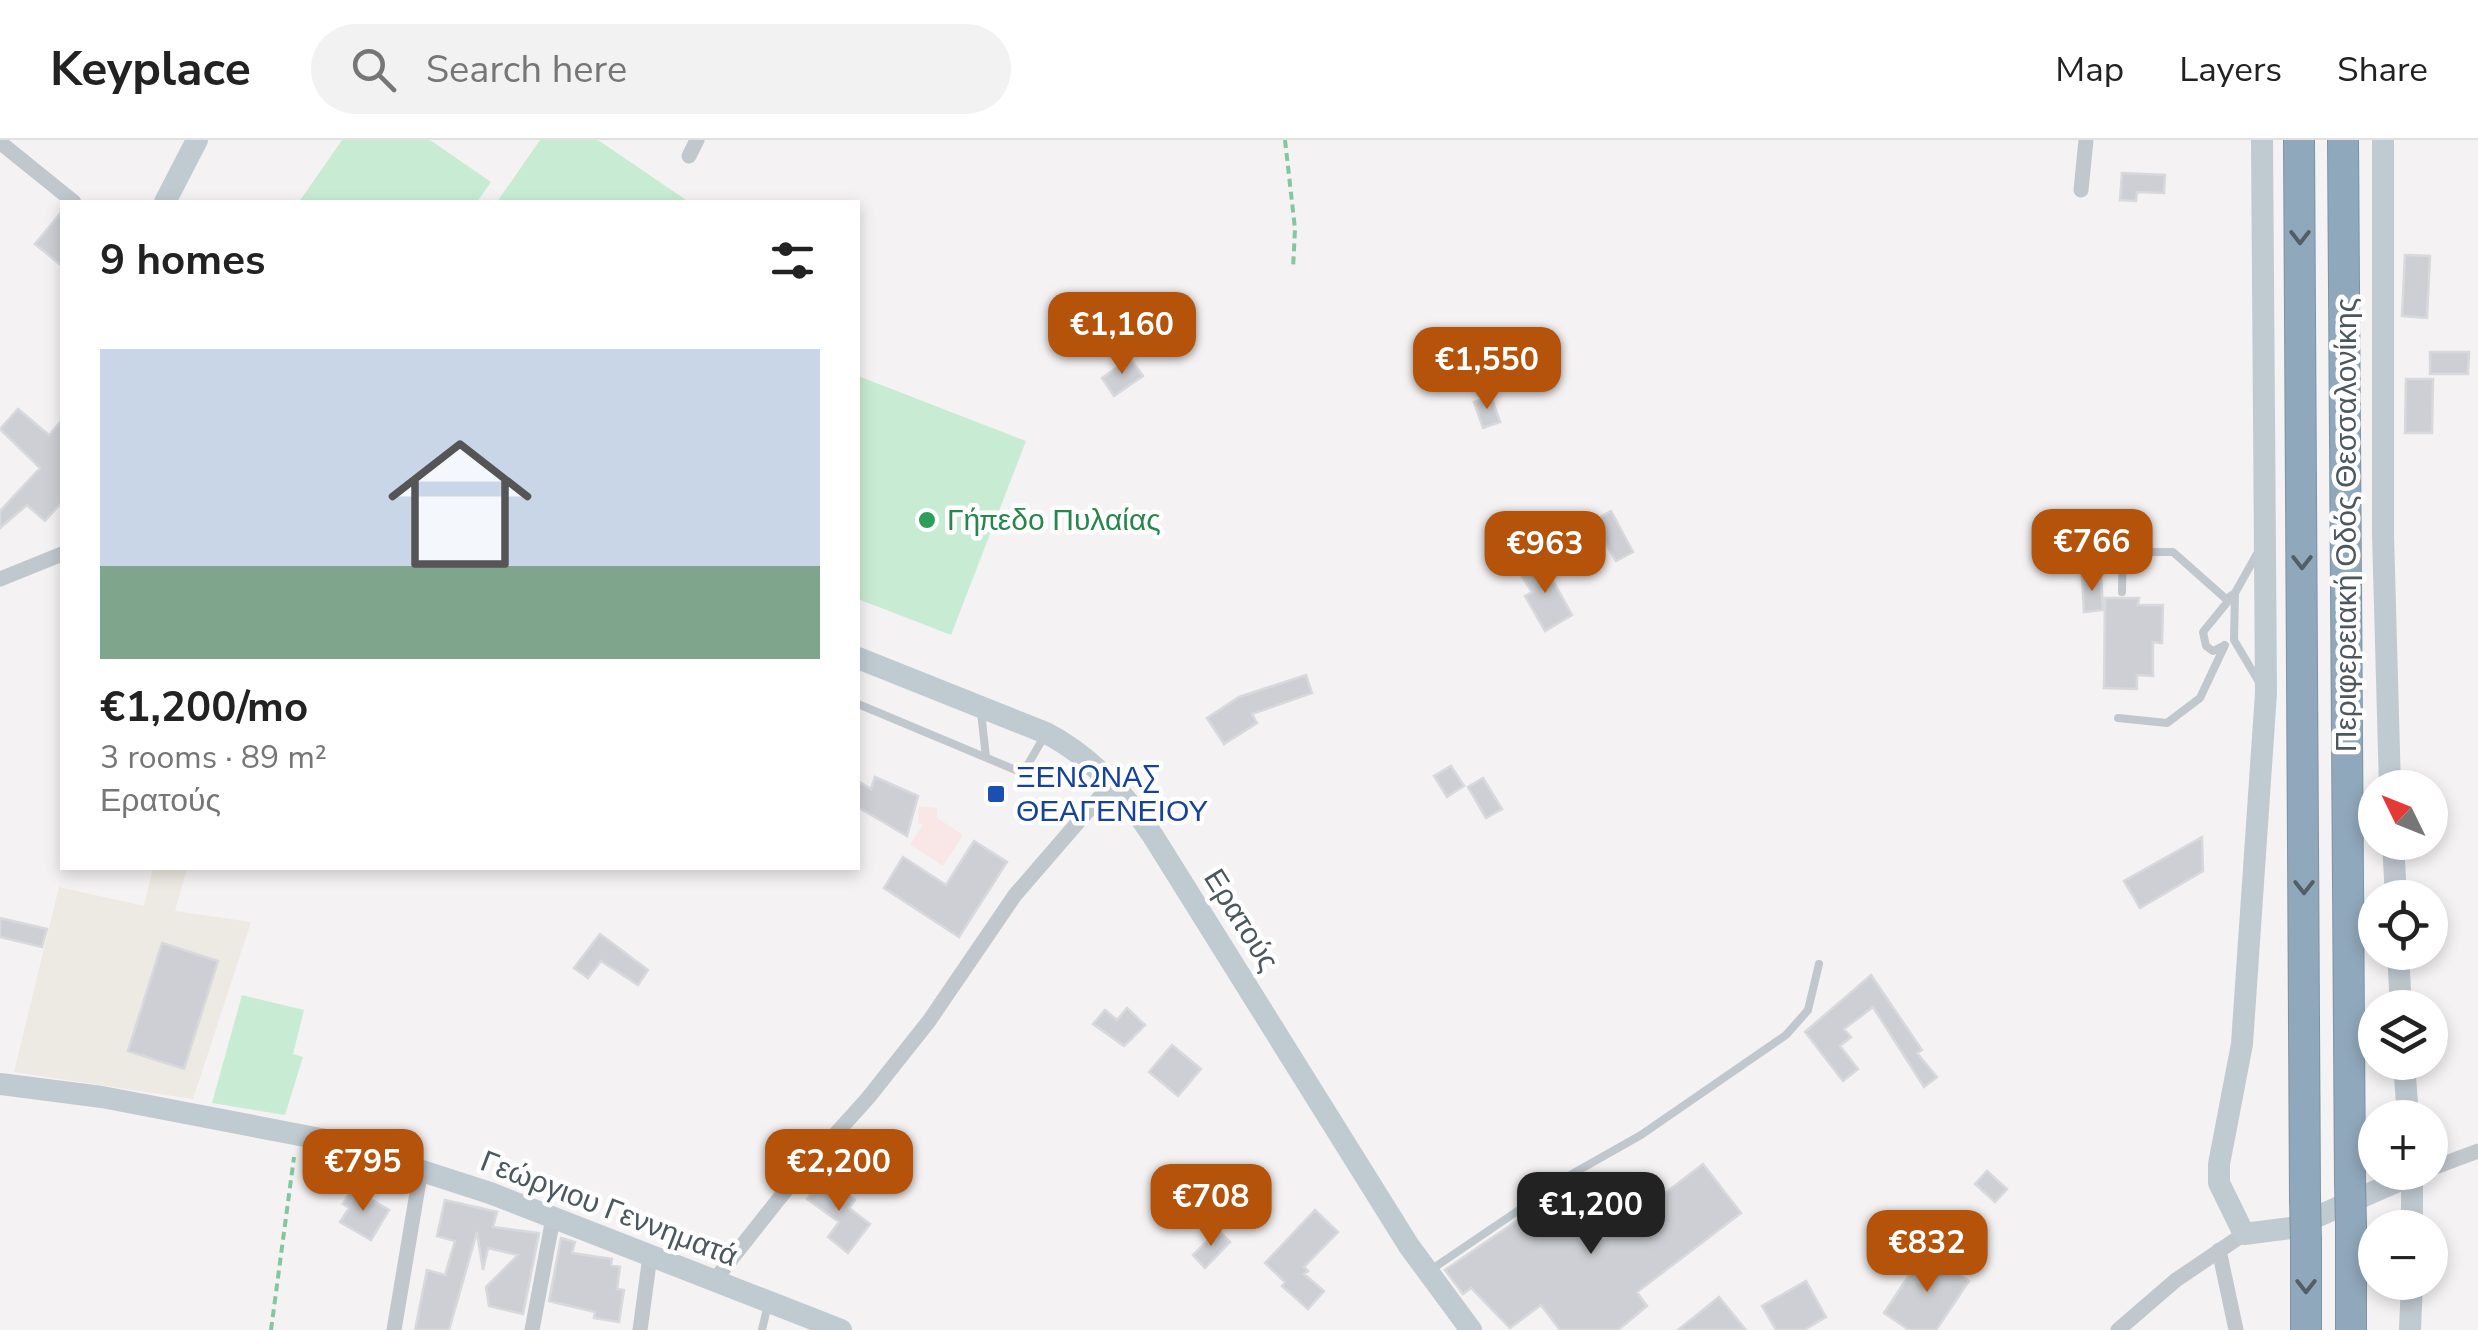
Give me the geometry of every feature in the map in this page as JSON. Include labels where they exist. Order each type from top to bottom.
[{"type":"highway","name":"Περιφερειακή Οδός Θεσσαλονίκης","points":[[2299,140],[2306,1330]]},
{"type":"highway","name":"Περιφερειακή Οδός Θεσσαλονίκης","points":[[2343,140],[2351,1330]]},
{"type":"street","points":[[166,200],[197,140]]},
{"type":"street","points":[[688,156],[697,140]]},
{"type":"street","points":[[2081,190],[2086,140]]},
{"type":"street","points":[[2244,1234],[2219,1183],[2219,1164],[2242,1044],[2266,693],[2262,140]]},
{"type":"street","points":[[2384,140],[2382,534],[2389,770]]},
{"type":"street","points":[[3,144],[72,200]]},
{"type":"street","points":[[0,580],[60,555]]},
{"type":"street","name":"Ερατούς","points":[[860,659],[1046,733],[1070,747],[1112,783],[1153,836],[1428,1272],[1472,1330]]},
{"type":"street","points":[[714,1281],[793,1181],[868,1098],[929,1021],[1015,895],[1112,783]]},
{"type":"street","name":"Γεώργιου Γεννηματά","points":[[0,1084],[297,1133],[421,1169],[840,1330]]},
{"type":"street","points":[[2448,1162],[2478,1151]]},
{"type":"street","points":[[394,1330],[421,1169]]},
{"type":"street","points":[[2118,1330],[2176,1280],[2244,1234],[2291,1228],[2377,1190]]},
{"type":"street","points":[[532,1330],[554,1218]]},
{"type":"street","points":[[2219,1250],[2236,1330]]},
{"type":"street","points":[[640,1330],[650,1256]]},
{"type":"street","points":[[2410,1330],[2411,1300]]},
{"type":"lane","points":[[2234,640],[2213,651],[2206,646],[2203,632],[2235,594],[2262,543]]},
{"type":"lane","points":[[2122,592],[2123,552],[2173,552],[2221,598],[2235,594]]},
{"type":"lane","points":[[2235,594],[2234,640],[2266,693]]},
{"type":"lane","points":[[2118,718],[2167,723],[2200,698],[2225,645]]},
{"type":"lane","points":[[860,705],[1021,770],[1046,733]]},
{"type":"lane","points":[[980,706],[986,757]]},
{"type":"lane","points":[[1428,1272],[1572,1174],[1641,1135],[1786,1035],[1808,1010],[1820,964]]},
{"type":"lane","points":[[762,1330],[768,1304]]},
{"type":"path","points":[[1284,140],[1294,229],[1293,269]]},
{"type":"path","points":[[270,1330],[297,1133]]},
{"type":"shaded area","points":[[919,806],[937,808],[937,818],[963,835],[943,866],[910,844],[923,825],[918,823]]},
{"type":"shaded area","points":[[153,870],[186,870],[175,911],[251,922],[193,1099],[14,1072],[59,887],[144,906]]},
{"type":"green space","points":[[342,140],[430,140],[491,182],[478,200],[300,200]]},
{"type":"green space","points":[[540,140],[598,140],[686,200],[498,200]]},
{"type":"green space","name":"Γήπεδο Πυλαίας","points":[[860,377],[1026,441],[951,635],[860,600]]},
{"type":"green space","points":[[242,995],[304,1010],[293,1054],[303,1057],[285,1115],[212,1103]]},
{"type":"building","points":[[2122,173],[2165,175],[2164,193],[2137,192],[2136,201],[2120,200]]},
{"type":"building","points":[[60,213],[60,264],[35,244]]},
{"type":"building","points":[[2405,255],[2430,256],[2427,318],[2402,316]]},
{"type":"building","points":[[2430,352],[2469,352],[2468,374],[2430,374]]},
{"type":"building","points":[[1130,358],[1143,376],[1114,396],[1102,378]]},
{"type":"building","points":[[2406,379],[2433,379],[2432,433],[2405,433]]},
{"type":"building","points":[[1491,396],[1500,422],[1483,428],[1474,402]]},
{"type":"building","points":[[18,409],[49,435],[60,422],[60,504],[45,521],[27,505],[0,528],[0,511],[40,468],[0,429]]},
{"type":"building","points":[[1611,511],[1633,552],[1616,561],[1593,521]]},
{"type":"building","points":[[1541,559],[1572,615],[1545,631],[1525,596],[1532,592],[1519,572]]},
{"type":"building","points":[[2101,576],[2103,610],[2084,612],[2082,577]]},
{"type":"building","points":[[2105,598],[2139,598],[2138,605],[2163,605],[2162,643],[2153,642],[2153,676],[2137,675],[2137,689],[2104,688]]},
{"type":"building","points":[[1306,675],[1312,693],[1252,714],[1257,723],[1224,744],[1207,718],[1239,697]]},
{"type":"building","points":[[1451,766],[1464,786],[1447,797],[1434,776]]},
{"type":"building","points":[[875,777],[918,796],[907,836],[860,808],[860,782],[871,789]]},
{"type":"building","points":[[1483,778],[1502,809],[1486,818],[1468,787]]},
{"type":"building","points":[[2202,837],[2203,871],[2140,908],[2124,881]]},
{"type":"building","points":[[974,841],[1007,862],[959,937],[884,888],[903,857],[946,885]]},
{"type":"building","points":[[0,918],[47,929],[42,947],[0,937]]},
{"type":"building","points":[[600,934],[648,970],[638,985],[601,961],[588,978],[574,968]]},
{"type":"building","points":[[162,943],[218,961],[184,1069],[128,1051]]},
{"type":"building","points":[[1871,975],[1922,1050],[1917,1053],[1937,1077],[1924,1087],[1873,1007],[1844,1029],[1851,1037],[1840,1046],[1858,1069],[1843,1081],[1805,1032]]},
{"type":"building","points":[[1127,1008],[1145,1025],[1124,1046],[1093,1024],[1105,1010],[1117,1020]]},
{"type":"building","points":[[1172,1045],[1201,1069],[1178,1096],[1149,1072]]},
{"type":"building","points":[[1703,1164],[1741,1213],[1637,1292],[1647,1306],[1618,1330],[1560,1330],[1541,1305],[1510,1328],[1471,1288],[1463,1294],[1445,1270],[1563,1189],[1605,1239]]},
{"type":"building","points":[[1987,1171],[2007,1189],[1995,1202],[1975,1184]]},
{"type":"building","points":[[824,1176],[855,1200],[849,1208],[870,1224],[848,1253],[828,1237],[839,1222],[807,1199]]},
{"type":"building","points":[[352,1188],[389,1210],[371,1240],[340,1222],[349,1208],[343,1204]]},
{"type":"building","points":[[445,1200],[497,1212],[493,1227],[539,1233],[523,1314],[489,1306],[486,1287],[518,1255],[488,1248],[483,1270],[477,1232],[449,1330],[415,1330],[427,1270],[445,1275],[455,1241],[437,1236]]},
{"type":"building","points":[[1315,1210],[1338,1232],[1304,1267],[1308,1271],[1304,1274],[1324,1291],[1308,1309],[1282,1286],[1285,1282],[1265,1263]]},
{"type":"building","points":[[1218,1230],[1230,1242],[1205,1268],[1193,1255]]},
{"type":"building","points":[[561,1238],[575,1242],[572,1253],[612,1259],[611,1265],[620,1267],[617,1289],[624,1290],[619,1322],[594,1318],[595,1312],[549,1301]]},
{"type":"building","points":[[1925,1251],[1969,1281],[1936,1330],[1909,1330],[1884,1313]]},
{"type":"building","points":[[1806,1281],[1826,1317],[1804,1330],[1776,1330],[1762,1306]]},
{"type":"building","points":[[1719,1297],[1746,1330],[1678,1330]]},
{"type":"place","name":"Γήπεδο Πυλαίας","points":[[927,520]]},
{"type":"place","name":"ΞΕΝΩΝΑΣ ΘΕΑΓΕΝΕΙΟΥ","points":[[996,794]]}]
